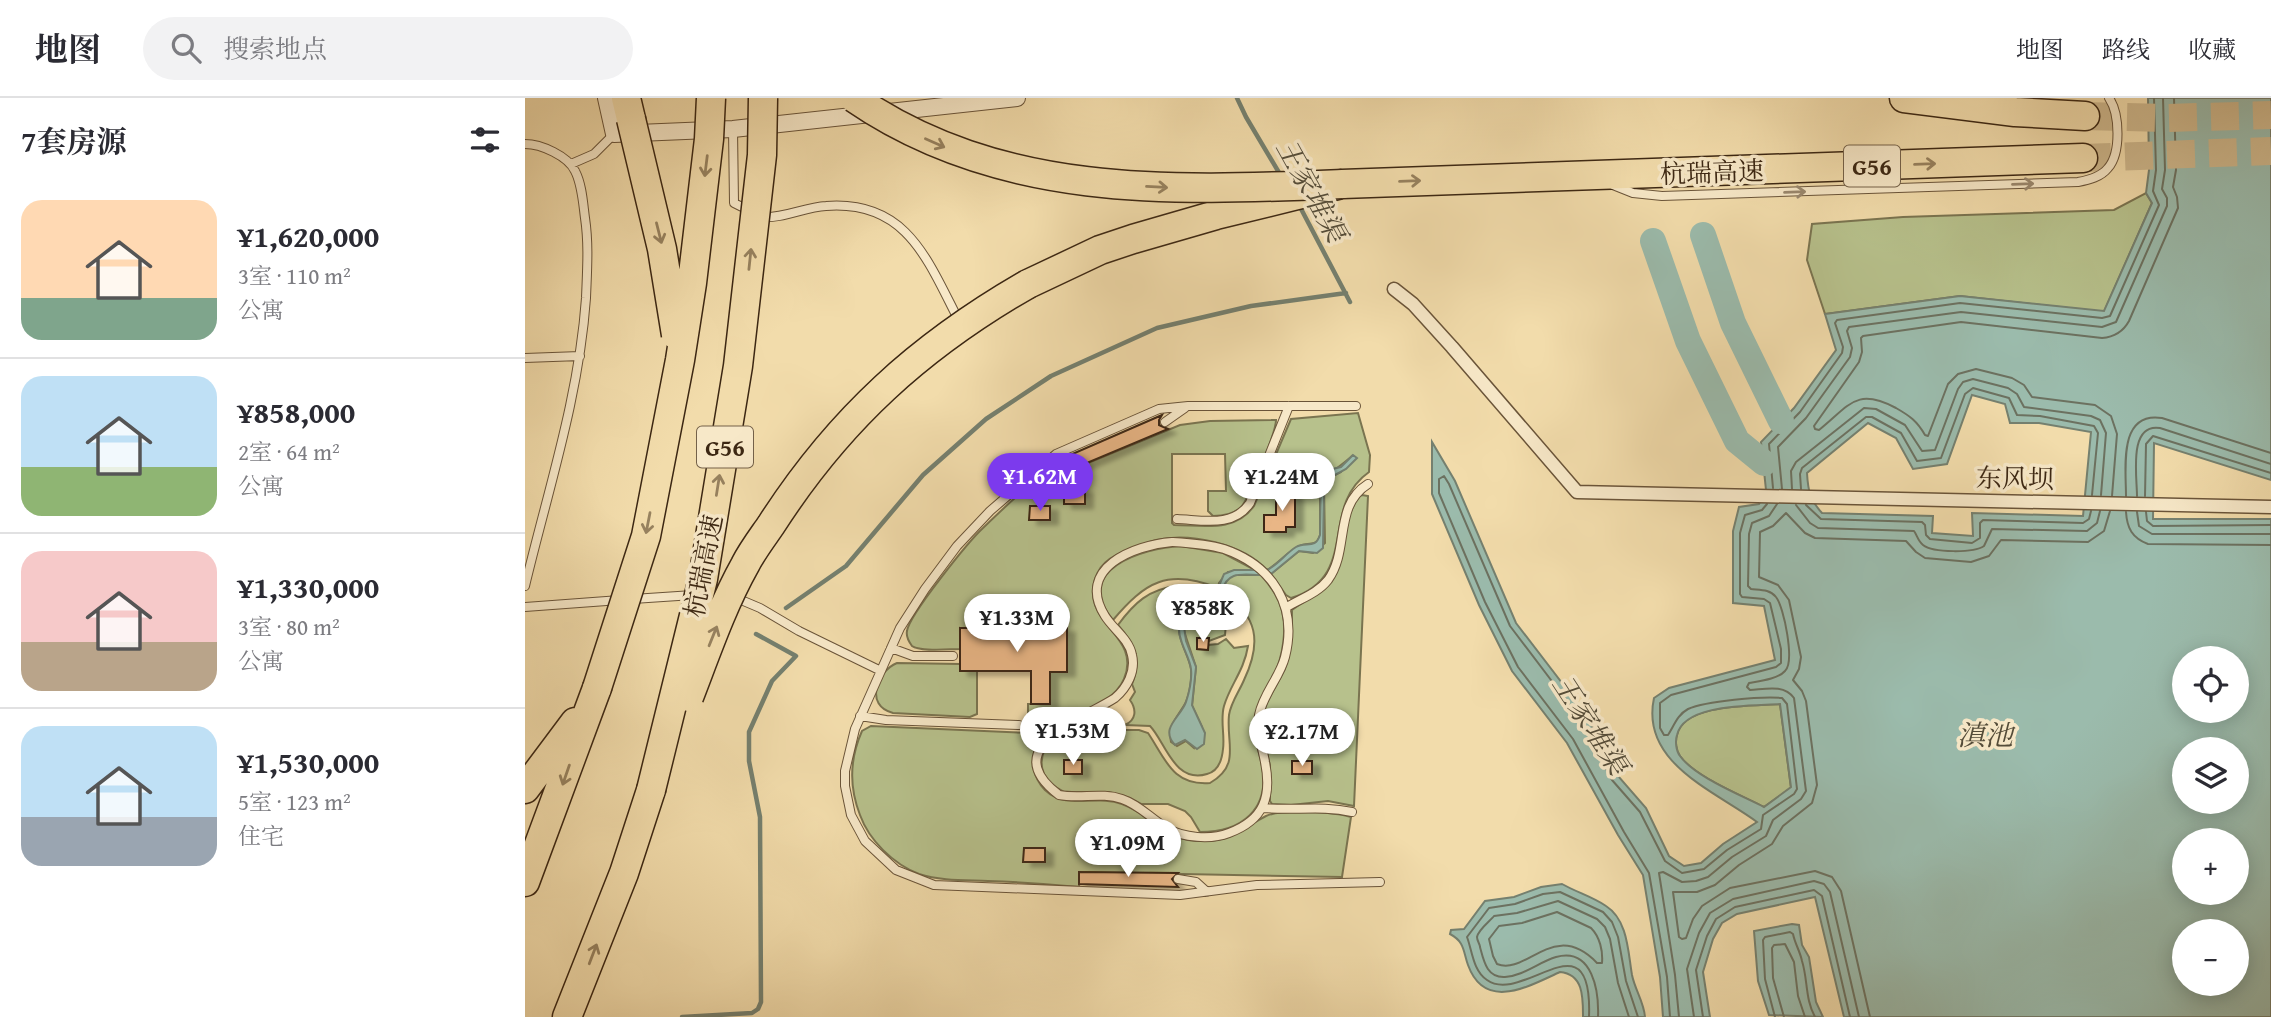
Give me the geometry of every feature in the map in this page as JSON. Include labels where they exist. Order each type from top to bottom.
[{"type":"highway","points":[[626,98],[663,249],[680,360]]},
{"type":"highway","points":[[680,360],[694,270],[711,98]]},
{"type":"highway","name":"杭瑞高速","points":[[567,1017],[624,873],[651,790],[703,579],[738,366],[762,155],[763,98]]},
{"type":"highway","points":[[854,98],[941,146],[1031,173],[1086,182],[1158,188],[1214,189],[1342,184]]},
{"type":"highway","points":[[1904,98],[2015,112],[2085,117]]},
{"type":"highway","name":"杭瑞高速","points":[[1342,184],[2083,158]]},
{"type":"highway","points":[[651,790],[719,621],[745,565],[813,463],[842,430],[914,361],[949,333],[996,302],[1048,273],[1100,250],[1190,222],[1342,184]]},
{"type":"highway","name":"G56","points":[[525,883],[597,688],[646,536],[680,360]]},
{"type":"highway","points":[[525,789],[565,737],[597,688]]},
{"type":"street","points":[[606,98],[614,134],[733,129],[1017,98]]},
{"type":"street","name":"东风坝","points":[[1394,289],[1413,304],[1444,338],[1577,492],[2271,507]]},
{"type":"lane","points":[[1574,176],[1600,178],[1633,192],[1654,196],[2078,182],[2100,175],[2113,161],[2116,119],[2109,98]]},
{"type":"lane","points":[[733,129],[734,203],[764,218],[826,205],[872,208],[908,233],[959,313],[948,322]]},
{"type":"lane","points":[[571,164],[594,153],[614,134]]},
{"type":"lane","points":[[525,144],[544,148],[571,164],[579,180],[587,229],[588,258],[580,356],[565,435],[527,570],[525,586]]},
{"type":"lane","points":[[525,358],[580,356]]},
{"type":"lane","points":[[879,380],[888,372]]},
{"type":"lane","points":[[853,406],[807,459],[784,492],[722,594],[742,599],[879,670]]},
{"type":"lane","points":[[1177,519],[1227,520],[1245,511],[1289,406]]},
{"type":"lane","points":[[1356,406],[1159,409],[1056,454],[990,511],[957,547],[912,607],[879,670],[850,741],[845,771],[846,793],[857,828],[874,851],[896,870],[934,885],[1180,895],[1257,885],[1380,882]]},
{"type":"lane","points":[[1165,422],[1188,407]]},
{"type":"lane","points":[[1287,607],[1318,589],[1330,577],[1339,550],[1347,509],[1355,495],[1369,484]]},
{"type":"lane","points":[[1163,542],[1210,546],[1241,556],[1260,568],[1287,607],[1288,635],[1284,660],[1263,702],[1258,719],[1258,736],[1267,775],[1263,808],[1257,817],[1229,833],[1215,837],[1184,834],[1169,830],[1142,809],[1122,799],[1059,796],[1040,777],[1037,757],[1041,746],[1055,731],[1105,705],[1122,692],[1128,683],[1132,654],[1123,637],[1106,618],[1099,606],[1097,595],[1098,581],[1111,562],[1163,542]]},
{"type":"lane","points":[[525,607],[711,594]]},
{"type":"lane","points":[[891,648],[913,656],[953,656]]},
{"type":"lane","points":[[860,716],[886,720],[1019,724]]},
{"type":"lane","points":[[1263,808],[1315,807],[1352,812]]},
{"type":"lane","points":[[1178,879],[1196,882],[1207,892]]},
{"type":"green space","points":[[2146,193],[2152,203],[2104,312],[1960,296],[1825,314],[1807,260],[1812,224],[1903,217],[2114,210]]},
{"type":"green space","points":[[1358,413],[1370,455],[1369,472],[1354,487],[1345,504],[1333,558],[1326,574],[1312,588],[1291,598],[1271,574],[1299,551],[1313,553],[1325,543],[1324,486],[1331,477],[1341,472],[1353,455],[1320,483],[1320,535],[1317,541],[1298,547],[1267,570],[1244,553],[1200,539],[1170,538],[1153,541],[1111,558],[1097,573],[1093,588],[1094,601],[1126,653],[1124,679],[1119,688],[1103,702],[1049,730],[1038,744],[1033,760],[1039,782],[1054,796],[1063,800],[1112,801],[1122,804],[1134,809],[1170,834],[1193,841],[1225,838],[1266,816],[1284,812],[1351,817],[1342,877],[1080,872],[1079,887],[953,880],[909,870],[883,850],[864,824],[854,794],[853,762],[862,731],[871,726],[1028,733],[1028,704],[1050,704],[1050,672],[960,628],[960,649],[916,648],[912,646],[907,635],[918,610],[953,562],[983,528],[1025,489],[1070,455],[1076,468],[1180,425],[1210,421],[1276,420],[1267,451],[1249,493],[1240,508],[1231,514],[1213,516],[1208,511],[1208,491],[1226,491],[1225,454],[1172,454],[1172,523],[1207,526],[1228,524],[1246,515],[1254,506],[1291,419]]},
{"type":"green space","points":[[1368,496],[1354,806],[1328,801],[1272,804],[1270,765],[1261,730],[1266,704],[1285,669],[1292,635],[1292,610],[1329,584],[1348,518],[1357,498]]},
{"type":"green space","points":[[1181,546],[1223,553],[1255,570],[1228,572],[1218,588],[1185,579],[1159,582],[1136,596],[1113,620],[1102,603],[1101,588],[1106,575],[1132,557],[1148,551]]},
{"type":"green space","points":[[1234,575],[1261,575],[1277,598],[1284,621],[1279,662],[1255,718],[1255,736],[1263,781],[1262,794],[1250,815],[1229,828],[1200,832],[1185,811],[1168,804],[1141,804],[1109,792],[1064,792],[1052,784],[1044,774],[1042,762],[1050,742],[1070,727],[1102,711],[1105,723],[1112,730],[1139,730],[1148,733],[1171,769],[1187,780],[1210,783],[1220,776],[1229,761],[1230,710],[1250,666],[1254,642],[1250,620],[1234,600],[1222,591],[1226,580]]},
{"type":"green space","points":[[1177,586],[1212,594],[1191,605],[1184,612],[1180,623],[1180,637],[1191,669],[1191,678],[1185,704],[1171,727],[1171,742],[1177,746],[1186,741],[1194,748],[1202,727],[1192,706],[1196,667],[1184,631],[1191,613],[1218,596],[1235,609],[1239,616],[1226,624],[1225,635],[1209,641],[1208,638],[1198,638],[1197,649],[1208,650],[1208,645],[1218,644],[1226,639],[1234,648],[1248,646],[1224,706],[1221,761],[1217,768],[1207,774],[1186,773],[1178,767],[1150,726],[1125,725],[1134,714],[1130,700],[1135,692],[1132,684],[1136,660],[1132,645],[1118,625],[1143,598],[1158,590]]},
{"type":"green space","points":[[897,663],[960,664],[960,671],[977,671],[977,714],[970,717],[893,713],[884,709],[876,696],[879,680]]},
{"type":"green space","points":[[1780,704],[1791,788],[1764,807],[1707,778],[1687,764],[1679,754],[1676,746],[1677,735],[1682,725],[1692,717],[1721,708]]},
{"type":"water","name":"滇池","points":[[2148,98],[2271,98],[2271,480],[2154,443],[2153,519],[2271,519],[2271,1017],[1844,1017],[1815,897],[1737,914],[1722,923],[1713,939],[1703,972],[1710,1017],[1663,1017],[1660,977],[1643,875],[1567,743],[1512,671],[1479,605],[1432,494],[1432,442],[1455,481],[1516,623],[1585,713],[1618,776],[1646,808],[1669,856],[1684,866],[1701,863],[1723,844],[1757,822],[1702,786],[1669,758],[1658,740],[1653,721],[1654,698],[1669,688],[1775,660],[1764,606],[1733,603],[1733,531],[1739,507],[1759,504],[1766,490],[1761,442],[1794,408],[1836,350],[1825,314],[1960,296],[2104,311],[2152,203],[2146,193],[2149,170]],"holes":[[[1972,395],[2005,404],[2010,423],[2039,423],[2091,432],[2083,516],[1972,513],[1973,536],[1932,533],[1933,516],[1822,513],[1815,504],[1810,495],[1807,473],[1868,423],[1896,438],[1913,469],[1947,464]],[[1780,704],[1791,787],[1764,807],[1719,785],[1696,771],[1680,756],[1676,746],[1677,735],[1682,725],[1692,717],[1721,708]]]},
{"type":"water","points":[[1353,455],[1357,458],[1346,469],[1331,477],[1324,486],[1323,548],[1317,553],[1299,551],[1271,574],[1267,570],[1292,550],[1318,540],[1321,478],[1332,469],[1341,467]]},
{"type":"water","points":[[1234,570],[1255,570],[1261,575],[1232,577],[1222,591],[1218,588],[1224,574]]},
{"type":"water","points":[[1212,594],[1218,596],[1195,608],[1184,626],[1186,641],[1196,667],[1192,705],[1205,733],[1204,744],[1197,749],[1185,740],[1175,745],[1169,733],[1186,702],[1191,677],[1179,625],[1190,607]]},
{"type":"water","points":[[1562,884],[1601,903],[1619,919],[1626,937],[1632,975],[1645,1017],[1583,1017],[1581,988],[1578,982],[1574,977],[1560,972],[1509,991],[1496,992],[1485,988],[1476,979],[1461,944],[1450,934],[1451,930],[1464,929],[1485,901],[1514,897],[1541,887]]},
{"type":"water","points":[[1799,925],[1802,945],[1809,957],[1816,1002],[1823,1017],[1769,1015],[1758,981],[1754,931]]},
{"type":"building","points":[[1162,415],[1159,425],[1168,429],[1075,468],[1070,455]]},
{"type":"building","points":[[1064,489],[1085,489],[1085,504],[1064,504]]},
{"type":"building","points":[[1276,491],[1290,491],[1295,495],[1295,527],[1286,527],[1286,532],[1264,532],[1264,515],[1276,515]]},
{"type":"building","points":[[1030,506],[1050,506],[1050,520],[1029,520]]},
{"type":"building","points":[[960,628],[1067,628],[1067,672],[1050,672],[1050,704],[1031,704],[1031,671],[960,671]]},
{"type":"building","points":[[1197,638],[1209,638],[1208,650],[1197,649]]},
{"type":"building","points":[[1064,760],[1082,760],[1082,774],[1064,774]]},
{"type":"building","points":[[1292,761],[1312,761],[1312,774],[1292,774]]},
{"type":"building","points":[[1024,848],[1045,848],[1045,862],[1023,862]]},
{"type":"building","points":[[1079,872],[1178,873],[1172,879],[1178,887],[1079,884]]},
{"type":"waterway","name":"王家堆渠","points":[[1237,98],[1281,176]]},
{"type":"waterway","name":"王家堆渠","points":[[1299,205],[1350,302]]},
{"type":"waterway","points":[[1703,235],[1733,323],[1781,421]]},
{"type":"waterway","points":[[1653,241],[1688,341],[1737,441],[1764,463]]},
{"type":"waterway","points":[[786,608],[846,566],[923,475],[986,419],[1051,376],[1157,328],[1251,306],[1346,293]]},
{"type":"waterway","points":[[682,1017],[752,1013],[758,1009],[761,1002],[760,817],[749,761],[749,732],[772,681],[796,656],[756,634]]},
{"type":"tunnel","points":[[2085,116],[2166,118],[2271,115]]},
{"type":"tunnel","points":[[2083,158],[2271,151]]}]
